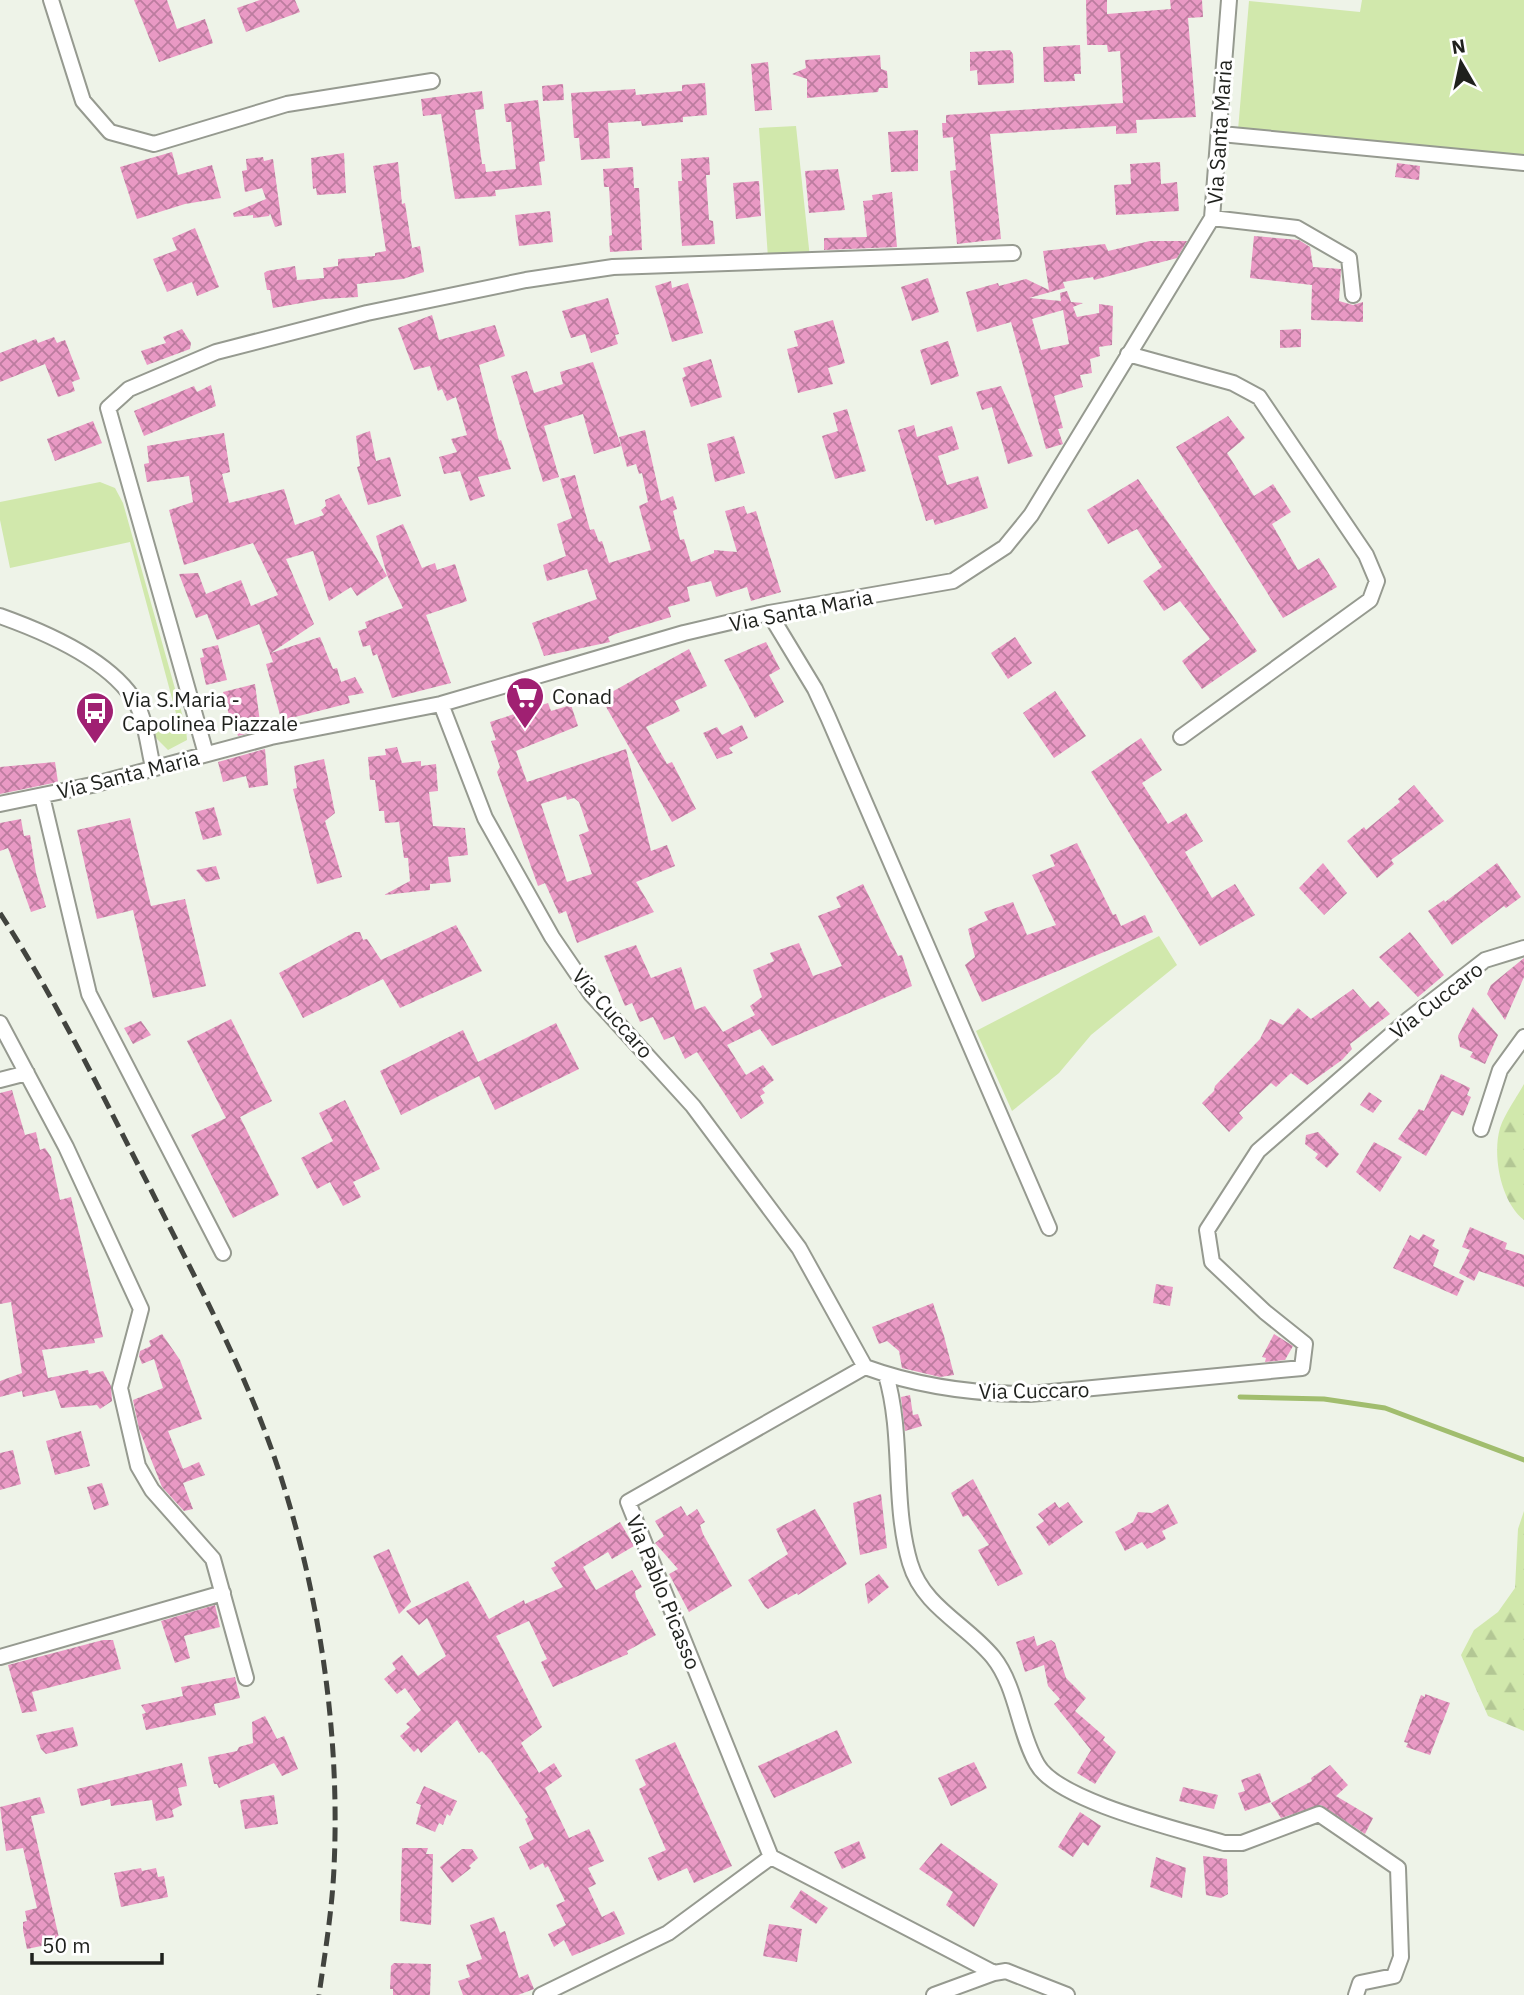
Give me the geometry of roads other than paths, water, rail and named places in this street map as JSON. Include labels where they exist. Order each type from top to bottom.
[{"type":"street","points":[[51,0],[83,101],[110,132],[154,144],[287,104],[432,81]]},
{"type":"street","name":"Via Santa Maria","points":[[0,804],[92,785],[153,766],[271,737],[441,704],[684,633],[769,613],[953,581],[992,558],[1005,547],[1055,480],[1128,354],[1212,218],[1221,134],[1228,0]]},
{"type":"street","points":[[1221,134],[1524,163]]},
{"type":"street","points":[[1212,218],[1297,228],[1349,258],[1353,295]]},
{"type":"street","points":[[206,754],[108,408],[129,389],[216,352],[367,313],[526,279],[613,267],[1013,253]]},
{"type":"street","points":[[1128,354],[1233,383],[1259,397],[1366,555],[1377,581],[1370,600],[1181,737]]},
{"type":"street","points":[[769,613],[828,717],[1049,1228]]},
{"type":"street","points":[[0,616],[35,628],[81,651],[122,687],[135,703],[153,766]]},
{"type":"street","name":"Via Cuccaro","points":[[441,704],[485,818],[552,937],[591,994],[693,1106],[799,1248],[865,1367],[886,1375],[988,1394],[1030,1394],[1302,1368],[1305,1344],[1265,1312],[1212,1262],[1207,1230],[1258,1151],[1409,1019],[1485,960],[1524,948]]},
{"type":"street","points":[[42,796],[89,994],[223,1253]]},
{"type":"street","points":[[0,1023],[27,1073],[141,1309],[120,1388],[138,1466],[165,1506],[214,1559],[246,1678]]},
{"type":"street","points":[[1481,1129],[1500,1070],[1524,1037]]},
{"type":"street","points":[[0,1080],[27,1073]]},
{"type":"street","name":"Via Pablo Picasso","points":[[771,1857],[628,1502],[865,1367]]},
{"type":"street","points":[[886,1375],[893,1399],[902,1515],[911,1566],[928,1598],[979,1640],[998,1664],[1038,1766],[1052,1781],[1075,1795],[1224,1843],[1242,1843],[1319,1814],[1398,1868],[1401,1957],[1394,1976],[1360,1983],[1356,1995]]},
{"type":"street","points":[[0,1657],[223,1593]]},
{"type":"street","points":[[541,1995],[668,1933],[771,1857],[994,1973]]},
{"type":"street","points":[[934,1995],[1006,1971],[1067,1995]]},
{"type":"waterway","points":[[1240,1397],[1324,1399],[1385,1408],[1524,1460]]},
{"type":"railway","points":[[0,913],[41,980],[78,1049],[206,1299],[257,1412],[285,1490],[309,1582],[326,1677],[331,1725],[334,1868],[319,1995]]},
{"type":"place","name":"Conad","points":[[525,730]]},
{"type":"place","name":"Via S.Maria - Capolinea Piazzale","points":[[95,745]]}]
